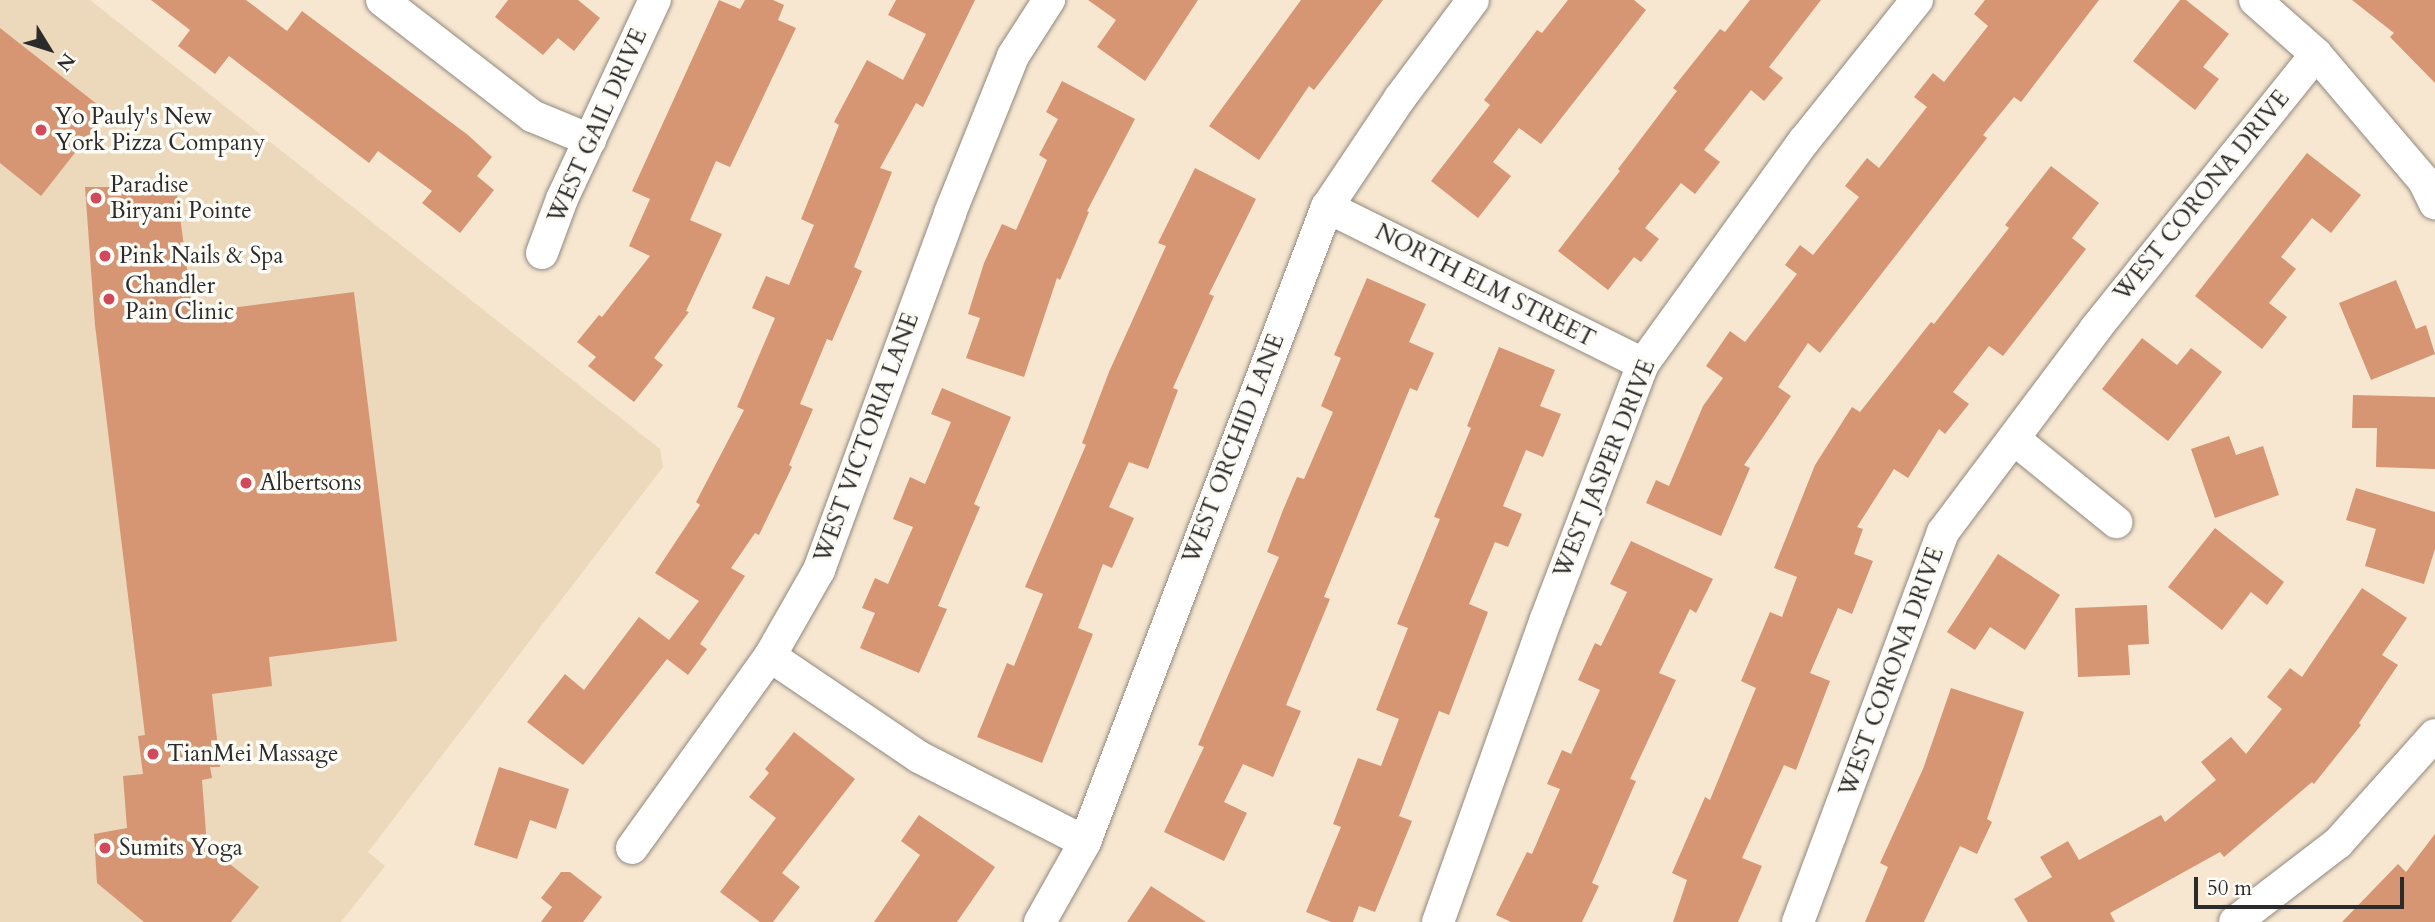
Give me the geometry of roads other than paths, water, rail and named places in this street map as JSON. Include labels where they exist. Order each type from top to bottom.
[{"type":"street","points":[[382,0],[532,116],[590,139]]},
{"type":"street","name":"WEST GAIL DRIVE","points":[[542,253],[590,139],[655,0]]},
{"type":"street","name":"WEST VICTORIA LANE","points":[[632,848],[770,656],[819,570],[898,351],[1013,56],[1048,0]]},
{"type":"street","name":"WEST ORCHID LANE","points":[[1040,922],[1085,842],[1327,207],[1399,98],[1474,0]]},
{"type":"street","name":"WEST JASPER DRIVE","points":[[1438,922],[1546,620],[1643,364],[1804,141],[1917,0]]},
{"type":"street","points":[[2255,0],[2316,54],[2424,181],[2435,204]]},
{"type":"street","name":"WEST CORONA DRIVE","points":[[1798,922],[1943,532],[2096,328],[2316,54]]},
{"type":"street","name":"NORTH ELM STREET","points":[[1327,207],[1643,364]]},
{"type":"street","points":[[2014,439],[2116,522]]},
{"type":"street","points":[[770,656],[919,757],[1085,842]]},
{"type":"street","points":[[2235,922],[2338,843],[2435,735]]},
{"type":"place","name":"Yo Pauly's New York Pizza Company","points":[[41,130]]},
{"type":"place","name":"Paradise Biryani Pointe","points":[[96,198]]},
{"type":"place","name":"Pink Nails & Spa","points":[[105,256]]},
{"type":"place","name":"Chandler Pain Clinic","points":[[109,299]]},
{"type":"place","name":"Albertsons","points":[[246,483]]},
{"type":"place","name":"TianMei Massage","points":[[153,754]]},
{"type":"place","name":"Sumits Yoga","points":[[105,848]]}]
